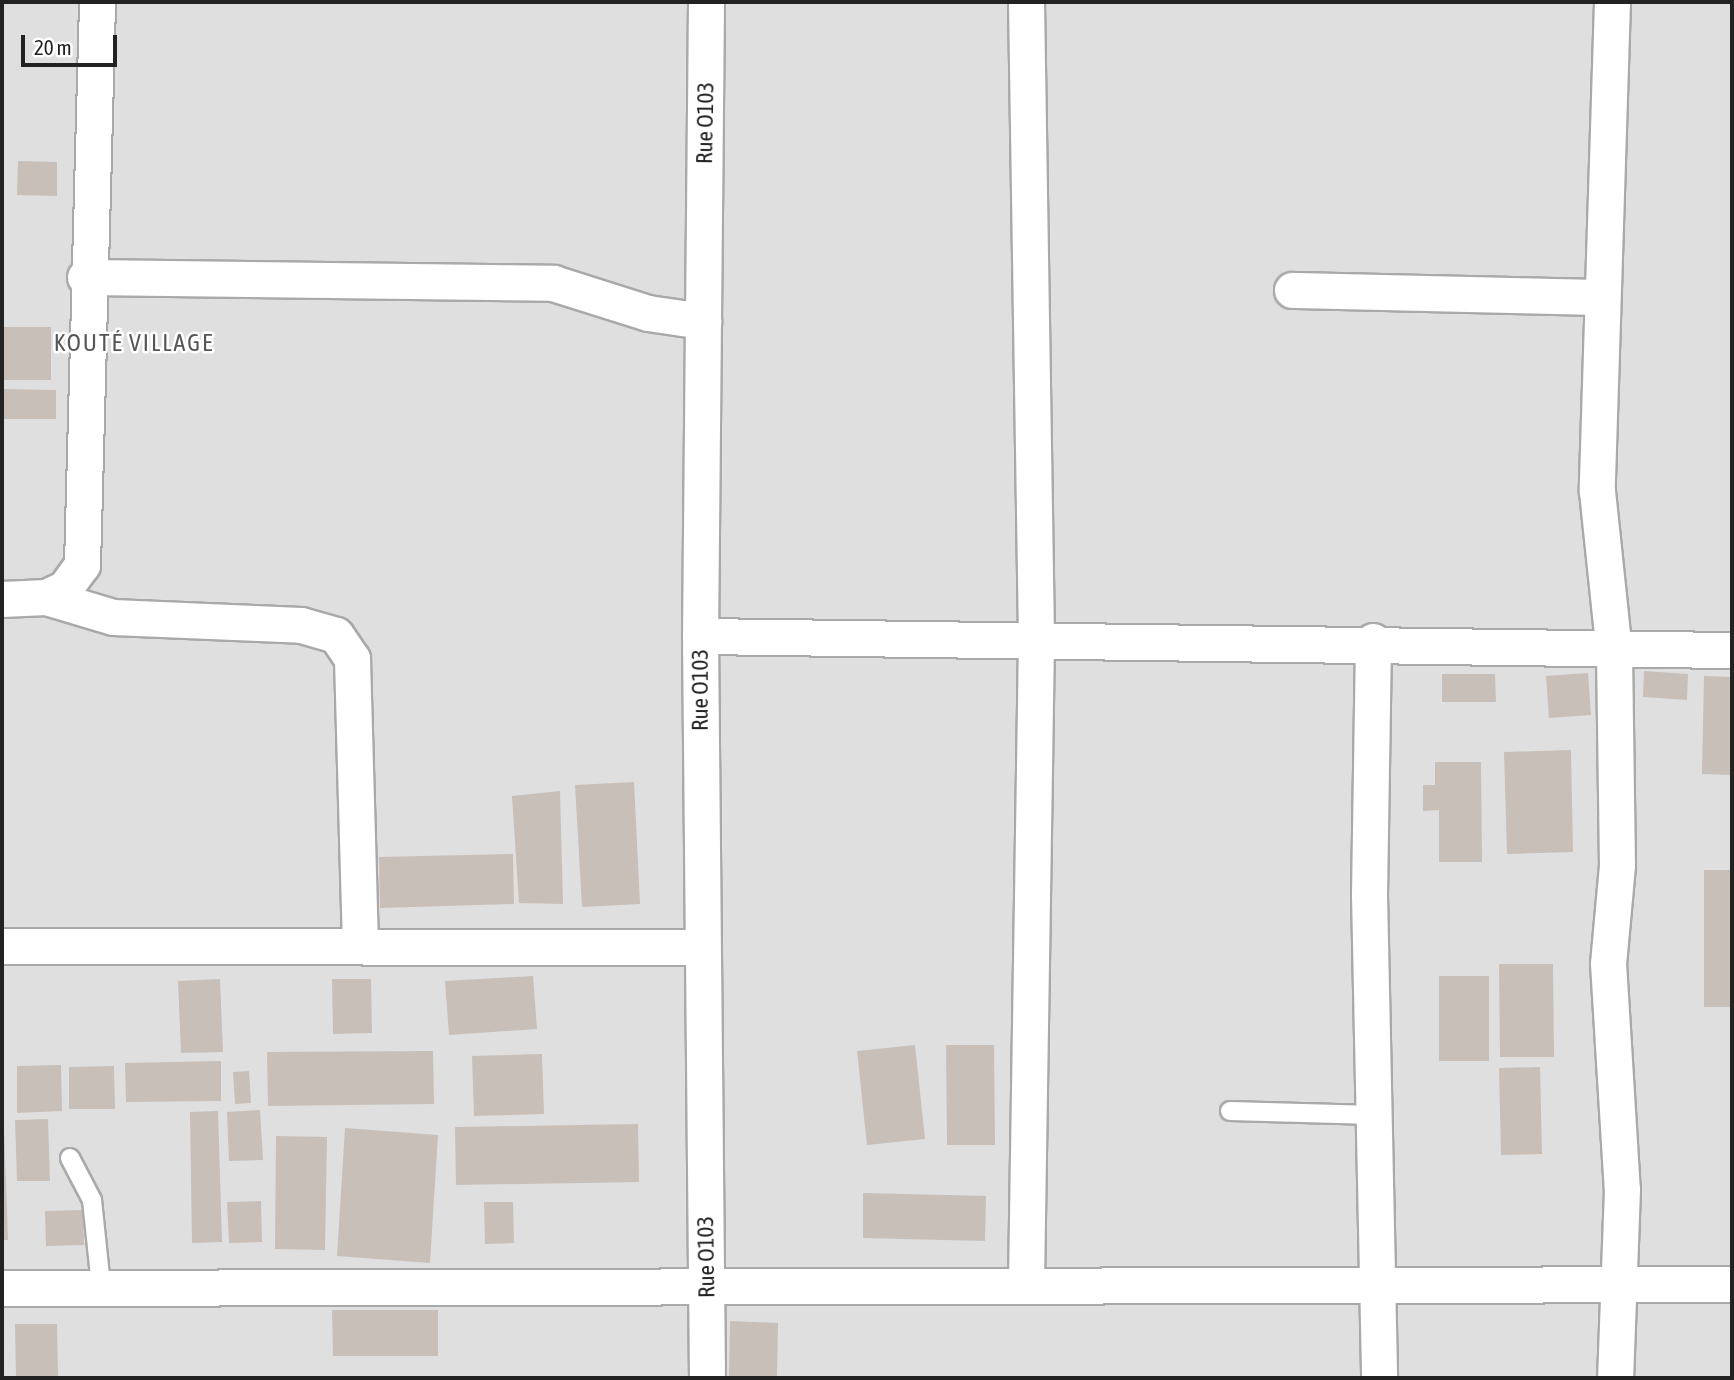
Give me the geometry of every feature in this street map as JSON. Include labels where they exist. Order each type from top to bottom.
[{"type":"street","points":[[46,597],[65,588],[82,565],[85,277],[97,2]]},
{"type":"street","name":"Rue O103","points":[[706,2],[700,636],[707,1378]]},
{"type":"street","points":[[1026,2],[1036,638],[1026,1283]]},
{"type":"street","points":[[1612,2],[1597,491],[1614,652],[1617,865],[1608,963],[1622,1189],[1615,1378]]},
{"type":"street","points":[[85,277],[553,283],[648,313],[703,321]]},
{"type":"street","points":[[1292,290],[1602,297]]},
{"type":"street","points":[[2,599],[46,597],[113,617],[301,625],[336,635],[352,659],[360,947]]},
{"type":"street","points":[[700,636],[1373,641],[1614,652],[1732,650]]},
{"type":"street","points":[[1373,641],[1374,1115],[1379,1378]]},
{"type":"street","points":[[2,946],[701,947]]},
{"type":"street","points":[[2,1288],[1026,1283],[1732,1284]]},
{"type":"lane","points":[[1230,1111],[1374,1115]]},
{"type":"lane","points":[[70,1158],[92,1200],[101,1286]]},
{"type":"shaded area","points":[[2,2],[1732,2],[1732,1378],[2,1378]]},
{"type":"building","points":[[18,161],[57,162],[57,196],[17,195]]},
{"type":"building","points":[[2,327],[51,327],[51,380],[2,380]]},
{"type":"building","points":[[2,389],[56,390],[56,419],[2,419]]},
{"type":"building","points":[[1644,671],[1688,674],[1687,700],[1643,697]]},
{"type":"building","points":[[1588,673],[1591,715],[1549,718],[1546,676]]},
{"type":"building","points":[[1442,674],[1495,674],[1496,702],[1442,702]]},
{"type":"building","points":[[1704,676],[1732,677],[1732,775],[1702,774]]},
{"type":"building","points":[[1571,750],[1573,852],[1507,854],[1504,752]]},
{"type":"building","points":[[1435,762],[1481,762],[1482,862],[1439,862],[1439,810],[1423,811],[1423,785],[1435,785]]},
{"type":"building","points":[[634,782],[640,904],[582,907],[575,785]]},
{"type":"building","points":[[560,791],[563,904],[519,903],[512,796]]},
{"type":"building","points":[[513,854],[514,904],[380,908],[379,857]]},
{"type":"building","points":[[1704,870],[1732,870],[1732,1007],[1704,1007]]},
{"type":"building","points":[[1499,964],[1553,964],[1554,1057],[1500,1057]]},
{"type":"building","points":[[533,976],[537,1029],[449,1035],[445,981]]},
{"type":"building","points":[[1439,976],[1489,976],[1489,1061],[1439,1061]]},
{"type":"building","points":[[220,979],[223,1052],[181,1053],[178,981]]},
{"type":"building","points":[[332,979],[371,979],[372,1033],[333,1034]]},
{"type":"building","points":[[915,1045],[925,1139],[867,1145],[857,1051]]},
{"type":"building","points":[[946,1045],[994,1045],[995,1145],[947,1145]]},
{"type":"building","points":[[433,1051],[434,1104],[268,1106],[267,1052]]},
{"type":"building","points":[[542,1054],[544,1114],[474,1116],[472,1056]]},
{"type":"building","points":[[221,1061],[221,1101],[126,1102],[125,1063]]},
{"type":"building","points":[[61,1065],[62,1111],[17,1113],[17,1066]]},
{"type":"building","points":[[114,1066],[115,1109],[69,1109],[69,1067]]},
{"type":"building","points":[[1540,1067],[1542,1154],[1501,1155],[1499,1068]]},
{"type":"building","points":[[2,1071],[8,1240],[2,1240]]},
{"type":"building","points":[[249,1071],[251,1103],[235,1104],[233,1072]]},
{"type":"building","points":[[260,1110],[263,1160],[229,1161],[227,1112]]},
{"type":"building","points":[[218,1111],[222,1242],[192,1243],[190,1112]]},
{"type":"building","points":[[48,1119],[50,1181],[17,1181],[15,1120]]},
{"type":"building","points":[[638,1124],[639,1182],[456,1185],[455,1127]]},
{"type":"building","points":[[345,1128],[438,1135],[430,1263],[337,1256]]},
{"type":"building","points":[[276,1136],[327,1137],[325,1250],[275,1249]]},
{"type":"building","points":[[863,1193],[986,1196],[985,1241],[863,1238]]},
{"type":"building","points":[[261,1201],[262,1242],[229,1243],[227,1202]]},
{"type":"building","points":[[484,1202],[513,1202],[514,1243],[485,1244]]},
{"type":"building","points":[[83,1210],[84,1245],[46,1246],[45,1211]]},
{"type":"building","points":[[332,1310],[438,1310],[438,1356],[333,1356]]},
{"type":"building","points":[[730,1321],[778,1323],[777,1378],[729,1378]]},
{"type":"building","points":[[15,1324],[57,1324],[58,1378],[16,1378]]},
{"type":"district","name":"KOUTÉ VILLAGE","points":[[134,343]]}]
